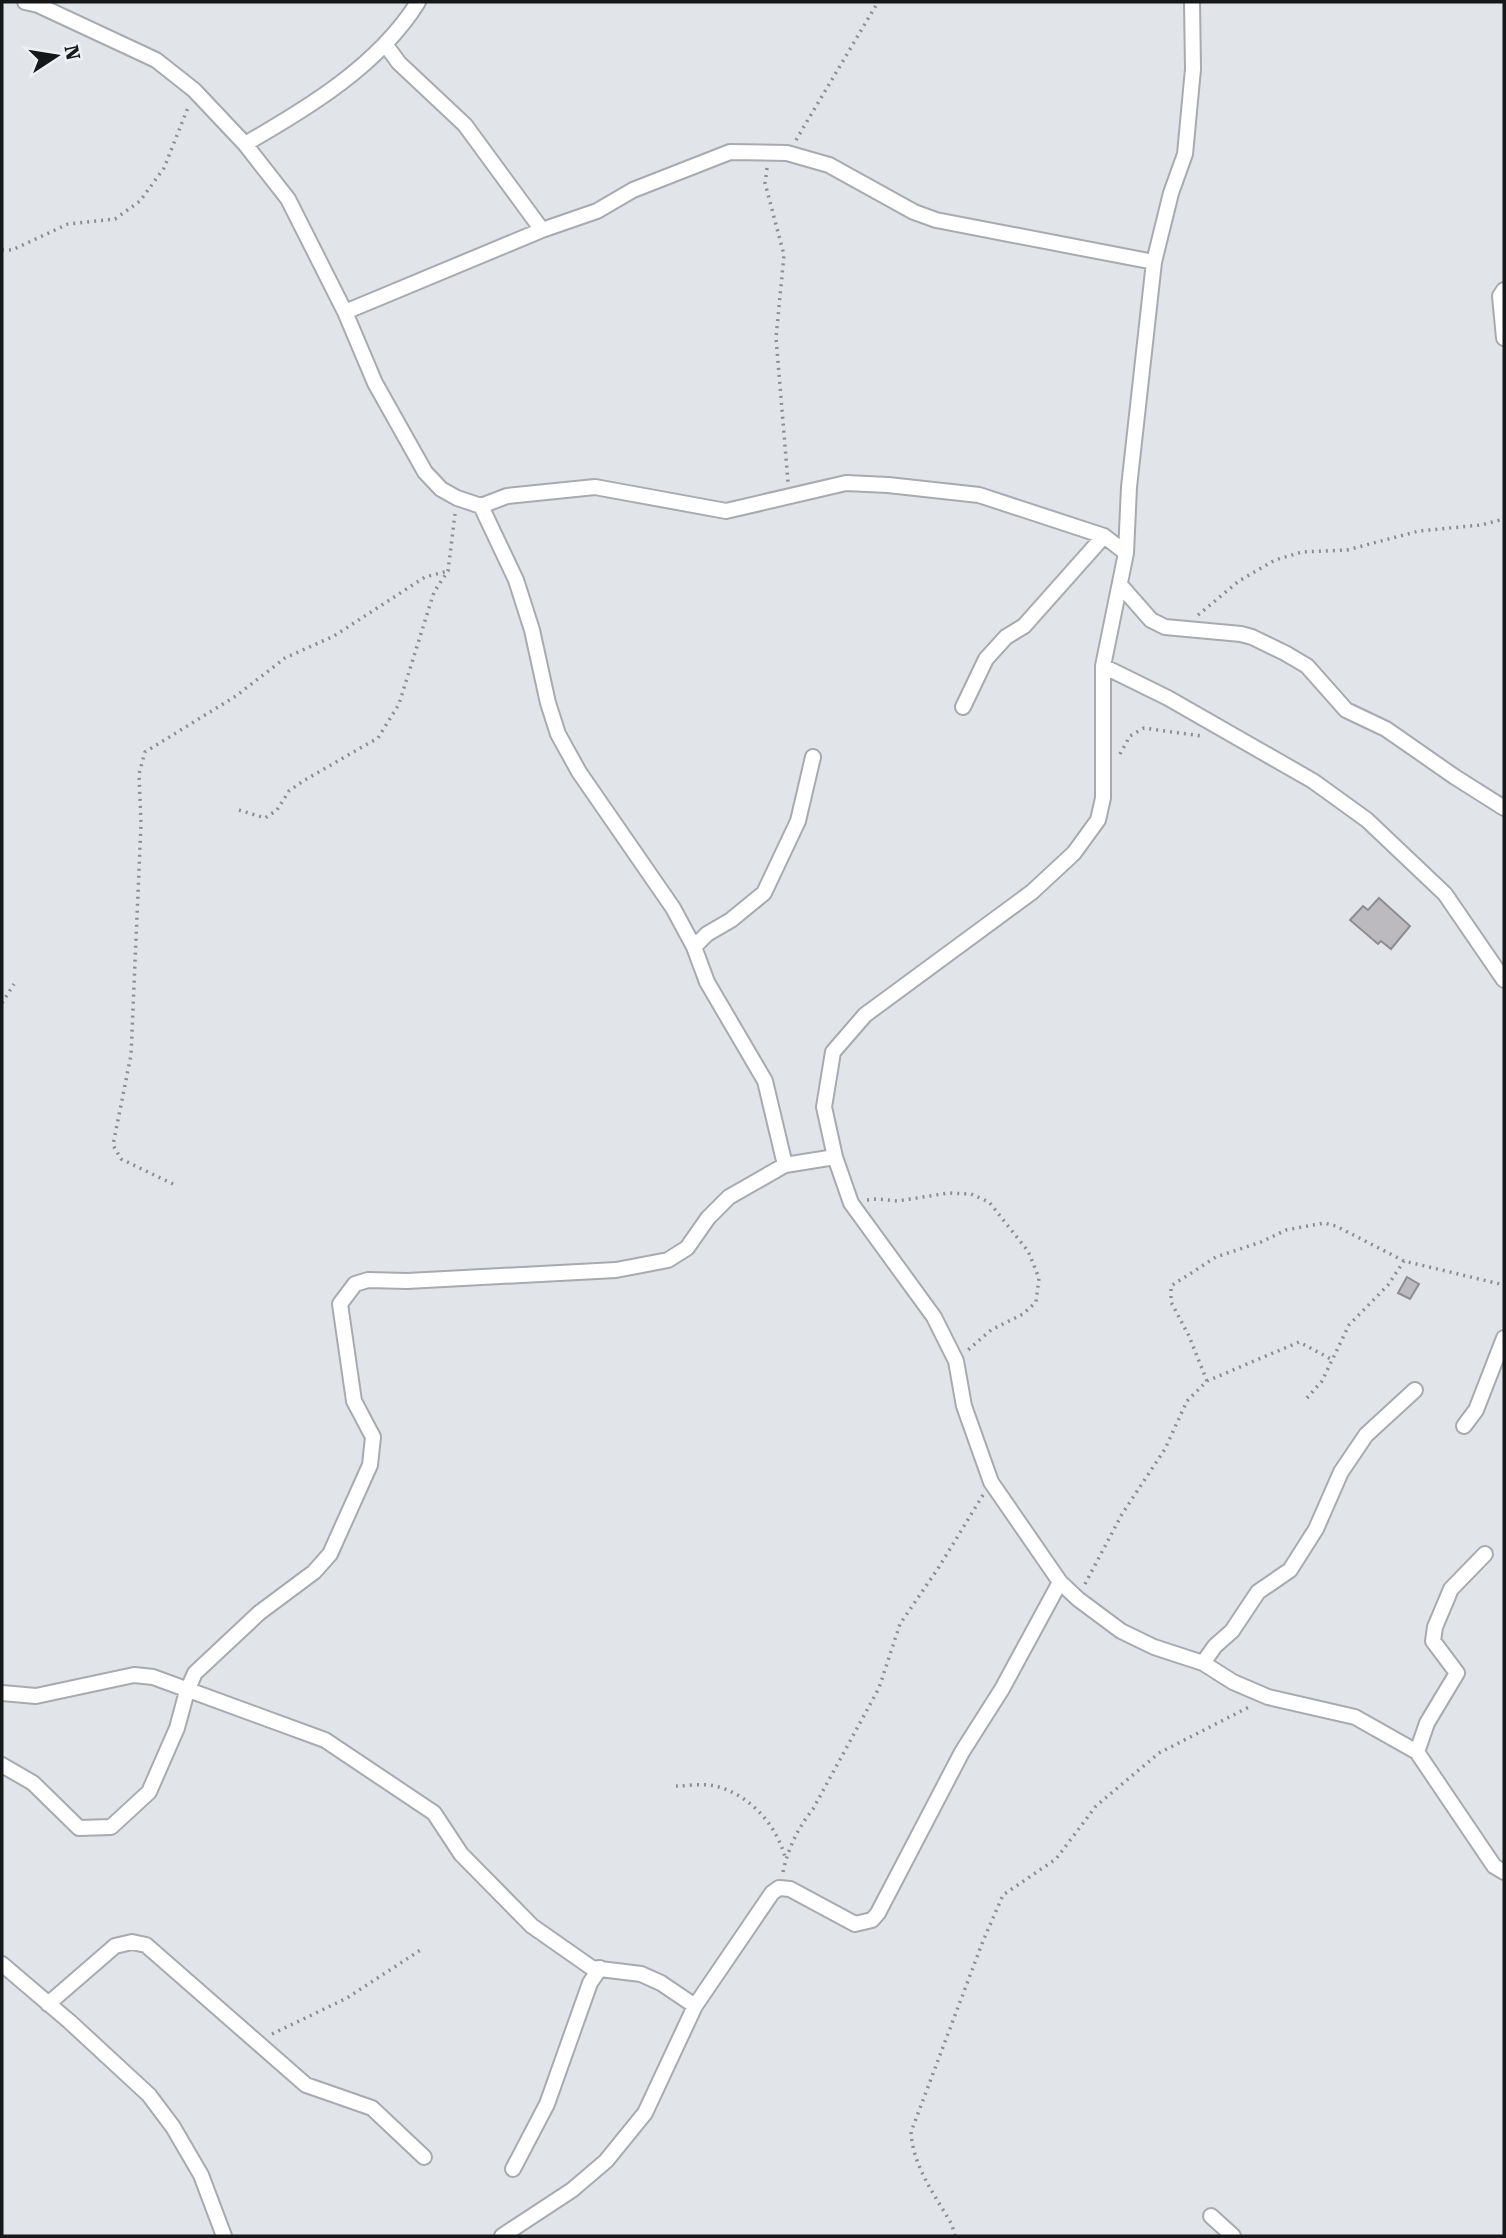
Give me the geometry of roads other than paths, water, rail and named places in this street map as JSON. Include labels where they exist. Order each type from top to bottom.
[{"type":"street","points":[[25,2],[38,5],[156,60],[194,90],[245,145],[288,199],[345,312],[375,383],[425,472],[441,489],[457,498],[481,506],[507,496],[595,487],[726,511],[846,483],[979,495],[1104,536],[1126,553]]},
{"type":"street","points":[[245,145],[287,120],[344,80],[385,44],[418,2]]},
{"type":"street","points":[[1192,2],[1193,69],[1185,154],[1171,193],[1154,262],[1129,487],[1126,553],[1103,666],[1103,798],[1098,820],[1074,853],[1032,892],[865,1016],[833,1052],[824,1107],[835,1157],[851,1203],[934,1317],[956,1361],[964,1406],[991,1482],[1060,1582],[1121,1631],[1154,1647],[1203,1663],[1233,1682],[1268,1697],[1355,1717],[1417,1752],[1494,1866],[1504,1872]]},
{"type":"street","points":[[385,44],[400,63],[465,125],[541,230]]},
{"type":"street","points":[[345,312],[541,230],[597,211],[633,190],[730,152],[788,153],[829,165],[914,212],[936,220],[1154,262]]},
{"type":"street","points":[[1504,289],[1500,296],[1504,338]]},
{"type":"street","points":[[481,506],[516,580],[533,630],[548,703],[558,734],[579,772],[673,908],[694,947],[707,982],[765,1081],[785,1165]]},
{"type":"street","points":[[963,707],[986,659],[1006,637],[1024,626],[1104,536]]},
{"type":"street","points":[[1121,586],[1156,624],[1252,637],[1300,660],[1346,710],[1387,729],[1504,808]]},
{"type":"street","points":[[1103,666],[1168,698],[1313,780],[1367,820],[1445,894],[1504,980]]},
{"type":"street","points":[[694,947],[707,934],[731,920],[764,893],[798,821],[813,757]]},
{"type":"street","points":[[2,1765],[33,1783],[79,1828],[111,1827],[149,1792],[177,1728],[195,1673],[259,1613],[314,1572],[330,1554],[370,1465],[373,1437],[354,1401],[340,1304],[355,1284],[368,1280],[407,1282],[615,1270],[668,1260],[687,1248],[708,1218],[729,1197],[785,1165],[835,1157]]},
{"type":"street","points":[[1464,1426],[1476,1410],[1504,1338]]},
{"type":"street","points":[[1203,1663],[1215,1646],[1231,1631],[1258,1592],[1290,1570],[1316,1529],[1340,1472],[1366,1435],[1415,1390]]},
{"type":"street","points":[[1417,1752],[1427,1723],[1457,1673],[1433,1642],[1435,1627],[1451,1589],[1485,1554]]},
{"type":"street","points":[[502,2236],[572,2190],[606,2161],[645,2113],[695,2006],[772,1893],[779,1888],[790,1889],[855,1924],[872,1920],[878,1913],[962,1752],[1002,1689],[1060,1582]]},
{"type":"street","points":[[2,1693],[36,1696],[134,1675],[153,1677],[326,1740],[434,1813],[461,1854],[532,1926],[592,1968],[641,1974],[661,1983],[695,2006]]},
{"type":"street","points":[[48,2004],[115,1946],[132,1942],[146,1945],[306,2085],[372,2108],[424,2157]]},
{"type":"street","points":[[2,1964],[149,2095],[173,2127],[201,2175],[223,2236]]},
{"type":"street","points":[[513,2169],[547,2104],[590,1983],[600,1968]]},
{"type":"street","points":[[1211,2216],[1233,2236]]}]
